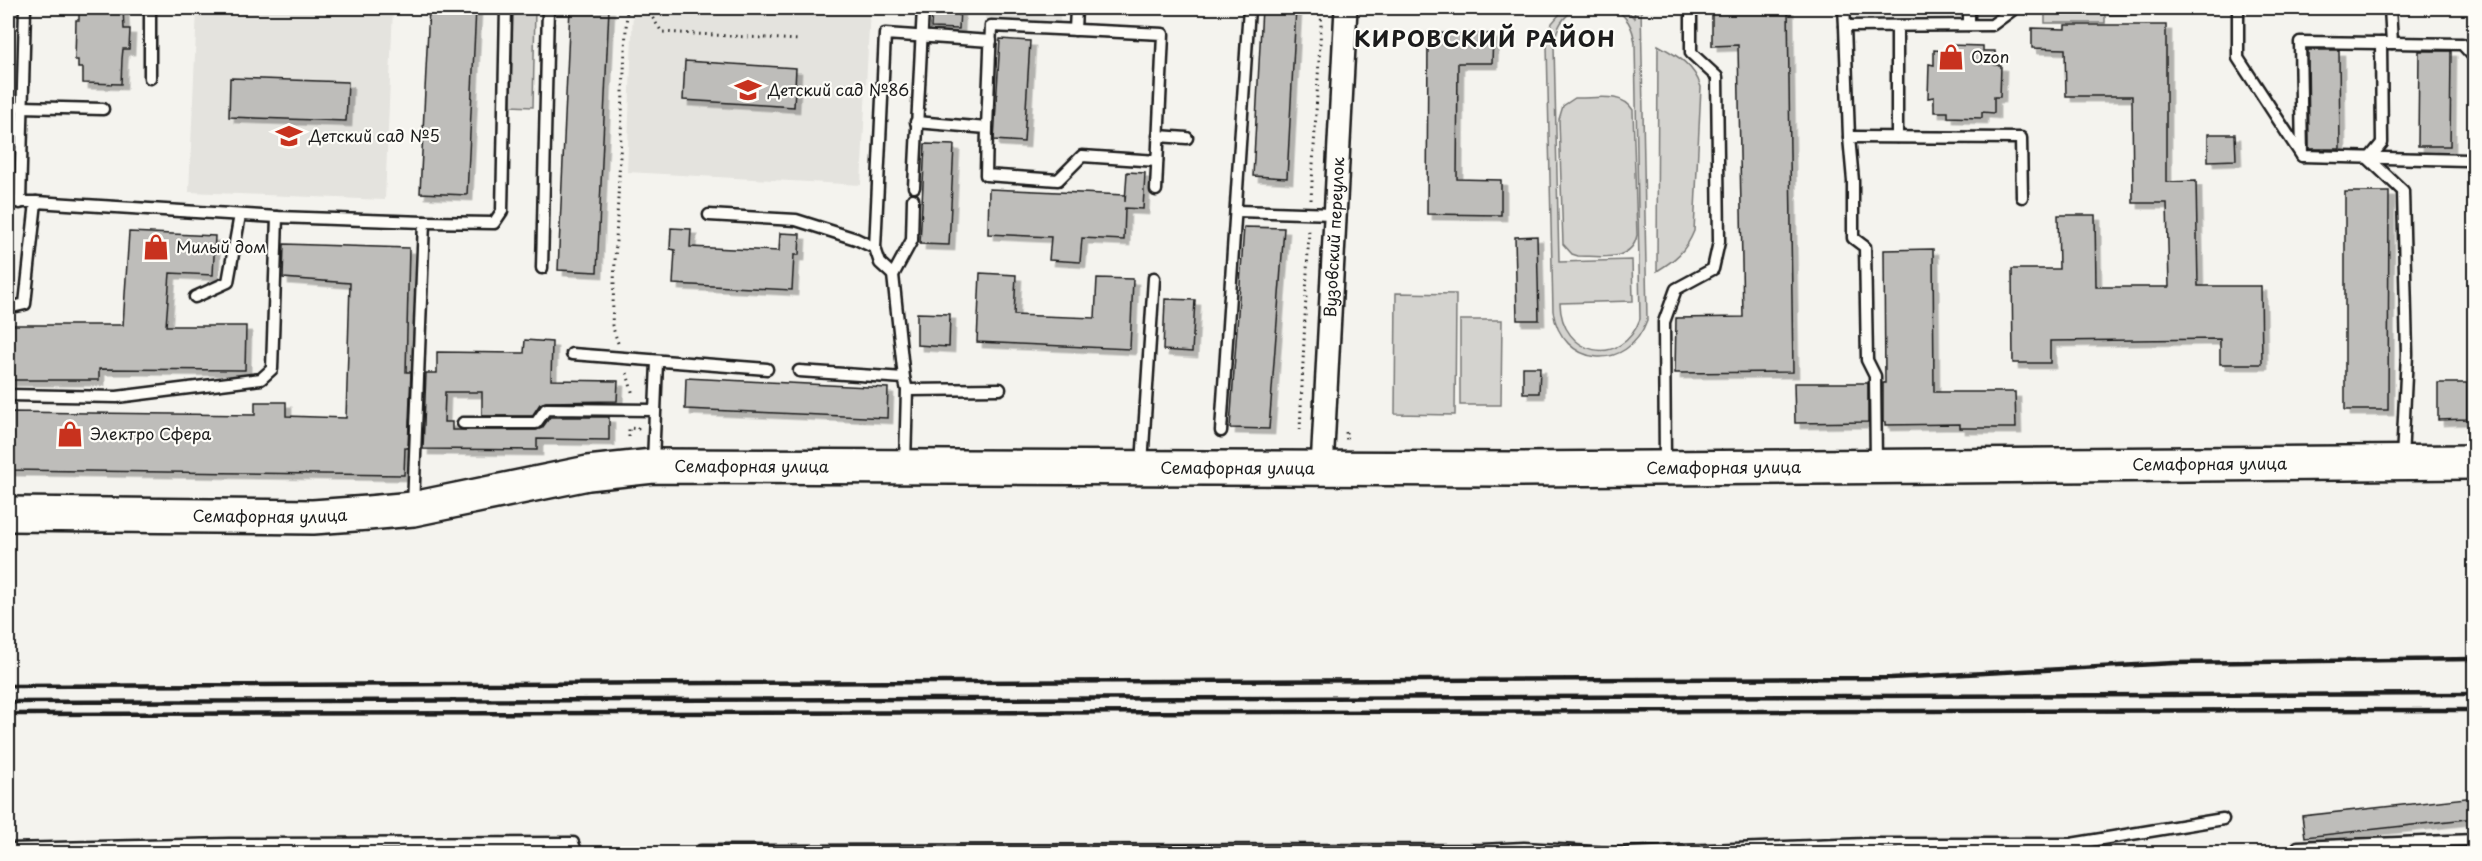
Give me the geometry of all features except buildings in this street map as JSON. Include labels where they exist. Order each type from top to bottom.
[{"type":"highway","name":"Семафорная улица","points":[[8,514],[313,517],[413,509],[588,473],[653,466],[1665,469],[2475,462]]},
{"type":"street","name":"Вузовский переулок","points":[[1322,468],[1346,8]]},
{"type":"lane","points":[[20,203],[25,8]]},
{"type":"lane","points":[[146,8],[150,13],[150,78]]},
{"type":"lane","points":[[8,202],[277,217],[494,223],[502,211],[506,8]]},
{"type":"lane","points":[[542,268],[548,8]]},
{"type":"lane","points":[[914,187],[922,8]]},
{"type":"lane","points":[[1075,30],[1076,8]]},
{"type":"lane","points":[[1221,431],[1249,8]]},
{"type":"lane","points":[[1665,469],[1665,322],[1676,289],[1713,269],[1719,242],[1717,77],[1691,53],[1691,8]]},
{"type":"lane","points":[[1844,8],[1853,182],[1853,238],[1865,247],[1867,360],[1875,376],[1876,467]]},
{"type":"lane","points":[[1969,8],[1969,26]]},
{"type":"lane","points":[[1845,26],[1992,25],[2015,8]]},
{"type":"lane","points":[[2238,8],[2238,58],[2302,156]]},
{"type":"lane","points":[[2369,159],[2382,143],[2386,43],[2390,8]]},
{"type":"lane","points":[[1156,190],[1163,34],[991,26],[986,175],[1058,180],[1082,156],[1157,161]]},
{"type":"lane","points":[[1897,27],[1897,136]]},
{"type":"lane","points":[[893,274],[880,263],[875,248],[885,34],[991,40]]},
{"type":"lane","points":[[2302,156],[2300,42],[2462,44],[2475,57]]},
{"type":"lane","points":[[21,107],[103,109]]},
{"type":"lane","points":[[916,122],[987,128]]},
{"type":"lane","points":[[8,126],[21,126]]},
{"type":"lane","points":[[1158,136],[1187,138]]},
{"type":"lane","points":[[1849,137],[2020,138],[2022,197]]},
{"type":"lane","points":[[2302,156],[2467,160],[2475,156]]},
{"type":"lane","points":[[2369,159],[2403,191],[2407,354],[2402,462]]},
{"type":"lane","points":[[904,467],[907,390],[893,274],[912,240],[913,199]]},
{"type":"lane","points":[[8,308],[25,304],[36,202]]},
{"type":"lane","points":[[1237,211],[1334,214]]},
{"type":"lane","points":[[195,297],[228,282],[240,215]]},
{"type":"lane","points":[[709,215],[796,220],[856,239],[875,248]]},
{"type":"lane","points":[[8,395],[117,396],[261,379],[272,369],[277,217]]},
{"type":"lane","points":[[413,509],[424,222]]},
{"type":"lane","points":[[1142,468],[1154,278]]},
{"type":"lane","points":[[572,354],[767,369]]},
{"type":"lane","points":[[653,466],[657,362]]},
{"type":"lane","points":[[799,371],[904,378]]},
{"type":"lane","points":[[907,390],[999,389]]},
{"type":"lane","points":[[463,423],[536,423],[546,409],[655,410]]},
{"type":"lane","points":[[700,854],[701,851],[1482,850],[1524,848],[1627,853],[1865,844],[2072,844],[2223,819]]},
{"type":"lane","points":[[2297,854],[2298,847],[2475,840]]},
{"type":"lane","points":[[8,849],[241,844],[573,843],[577,854]]},
{"type":"path","points":[[627,8],[612,325],[638,410]]},
{"type":"path","points":[[646,8],[662,32],[800,40]]},
{"type":"shaded area","name":"Детский сад №5","points":[[197,8],[393,8],[385,200],[189,192]]},
{"type":"shaded area","points":[[513,8],[535,8],[533,107],[511,106]]},
{"type":"shaded area","name":"Детский сад №86","points":[[633,8],[870,8],[861,185],[627,172]]},
{"type":"shaded area","points":[[986,8],[1060,8],[1060,22],[985,19]]},
{"type":"shaded area","points":[[1565,8],[1578,8],[1561,23],[1554,45],[1559,262],[1632,260],[1633,301],[1560,303],[1563,321],[1570,335],[1581,345],[1594,350],[1607,350],[1620,345],[1631,335],[1640,319],[1635,44],[1628,22],[1622,14],[1612,8],[1625,8],[1634,18],[1635,8],[1641,8],[1647,320],[1638,337],[1625,349],[1611,356],[1596,357],[1581,353],[1568,344],[1559,330],[1553,311],[1547,45],[1552,23]]},
{"type":"shaded area","points":[[2045,8],[2105,8],[2105,23],[2045,23]]},
{"type":"shaded area","points":[[2108,8],[2155,8],[2155,14],[2108,15]]},
{"type":"shaded area","points":[[1658,45],[1679,57],[1690,67],[1701,87],[1694,231],[1679,254],[1657,271]]},
{"type":"shaded area","points":[[1575,98],[1614,98],[1622,100],[1633,110],[1637,235],[1634,244],[1622,254],[1605,257],[1578,256],[1572,254],[1563,244],[1559,119],[1563,106]]},
{"type":"shaded area","points":[[1396,293],[1456,294],[1455,415],[1395,414]]},
{"type":"shaded area","points":[[1460,320],[1502,320],[1501,405],[1460,405]]},
{"type":"railway","points":[[8,686],[1891,678],[2174,663],[2474,659]]},
{"type":"railway","points":[[8,702],[2474,694]]},
{"type":"railway","points":[[8,714],[2474,710]]},
{"type":"place","name":"Ozon","points":[[1951,57]]},
{"type":"place","name":"Детский сад №86","points":[[748,90]]},
{"type":"place","name":"Детский сад №5","points":[[289,136]]},
{"type":"place","name":"Милый дом","points":[[156,247]]},
{"type":"place","name":"Электро Сфера","points":[[70,434]]},
{"type":"district","name":"КИРОВСКИЙ РАЙОН","points":[[1485,39]]}]
